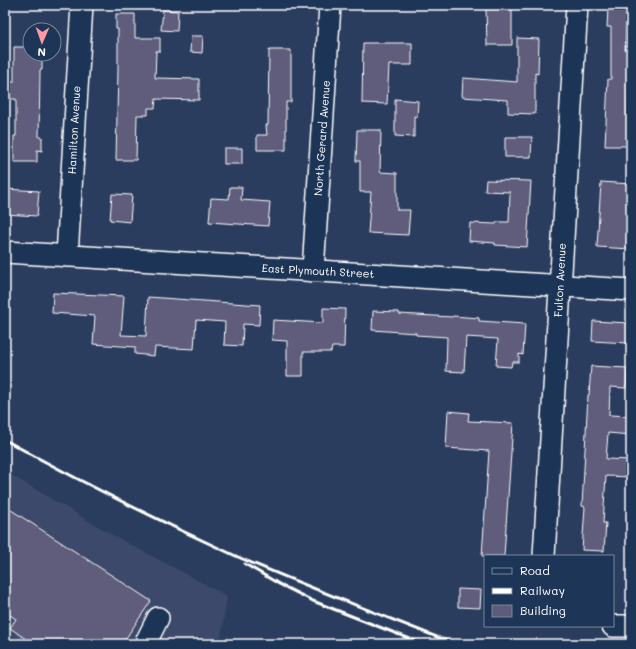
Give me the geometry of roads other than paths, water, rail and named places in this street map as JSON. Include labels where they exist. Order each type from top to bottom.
[{"type":"street","name":"Hamilton Avenue","points":[[67,256],[82,5]]},
{"type":"street","name":"North Gerard Avenue","points":[[313,271],[330,5]]},
{"type":"street","name":"Fulton Avenue","points":[[544,555],[577,5]]},
{"type":"street","name":"East Plymouth Street","points":[[5,252],[631,290]]},
{"type":"street","points":[[145,644],[158,618]]},
{"type":"street","points":[[614,626],[631,626]]},
{"type":"railway","points":[[5,440],[120,501],[238,557],[319,591],[455,644]]},
{"type":"railway","points":[[245,564],[279,584],[313,601],[423,644]]}]
